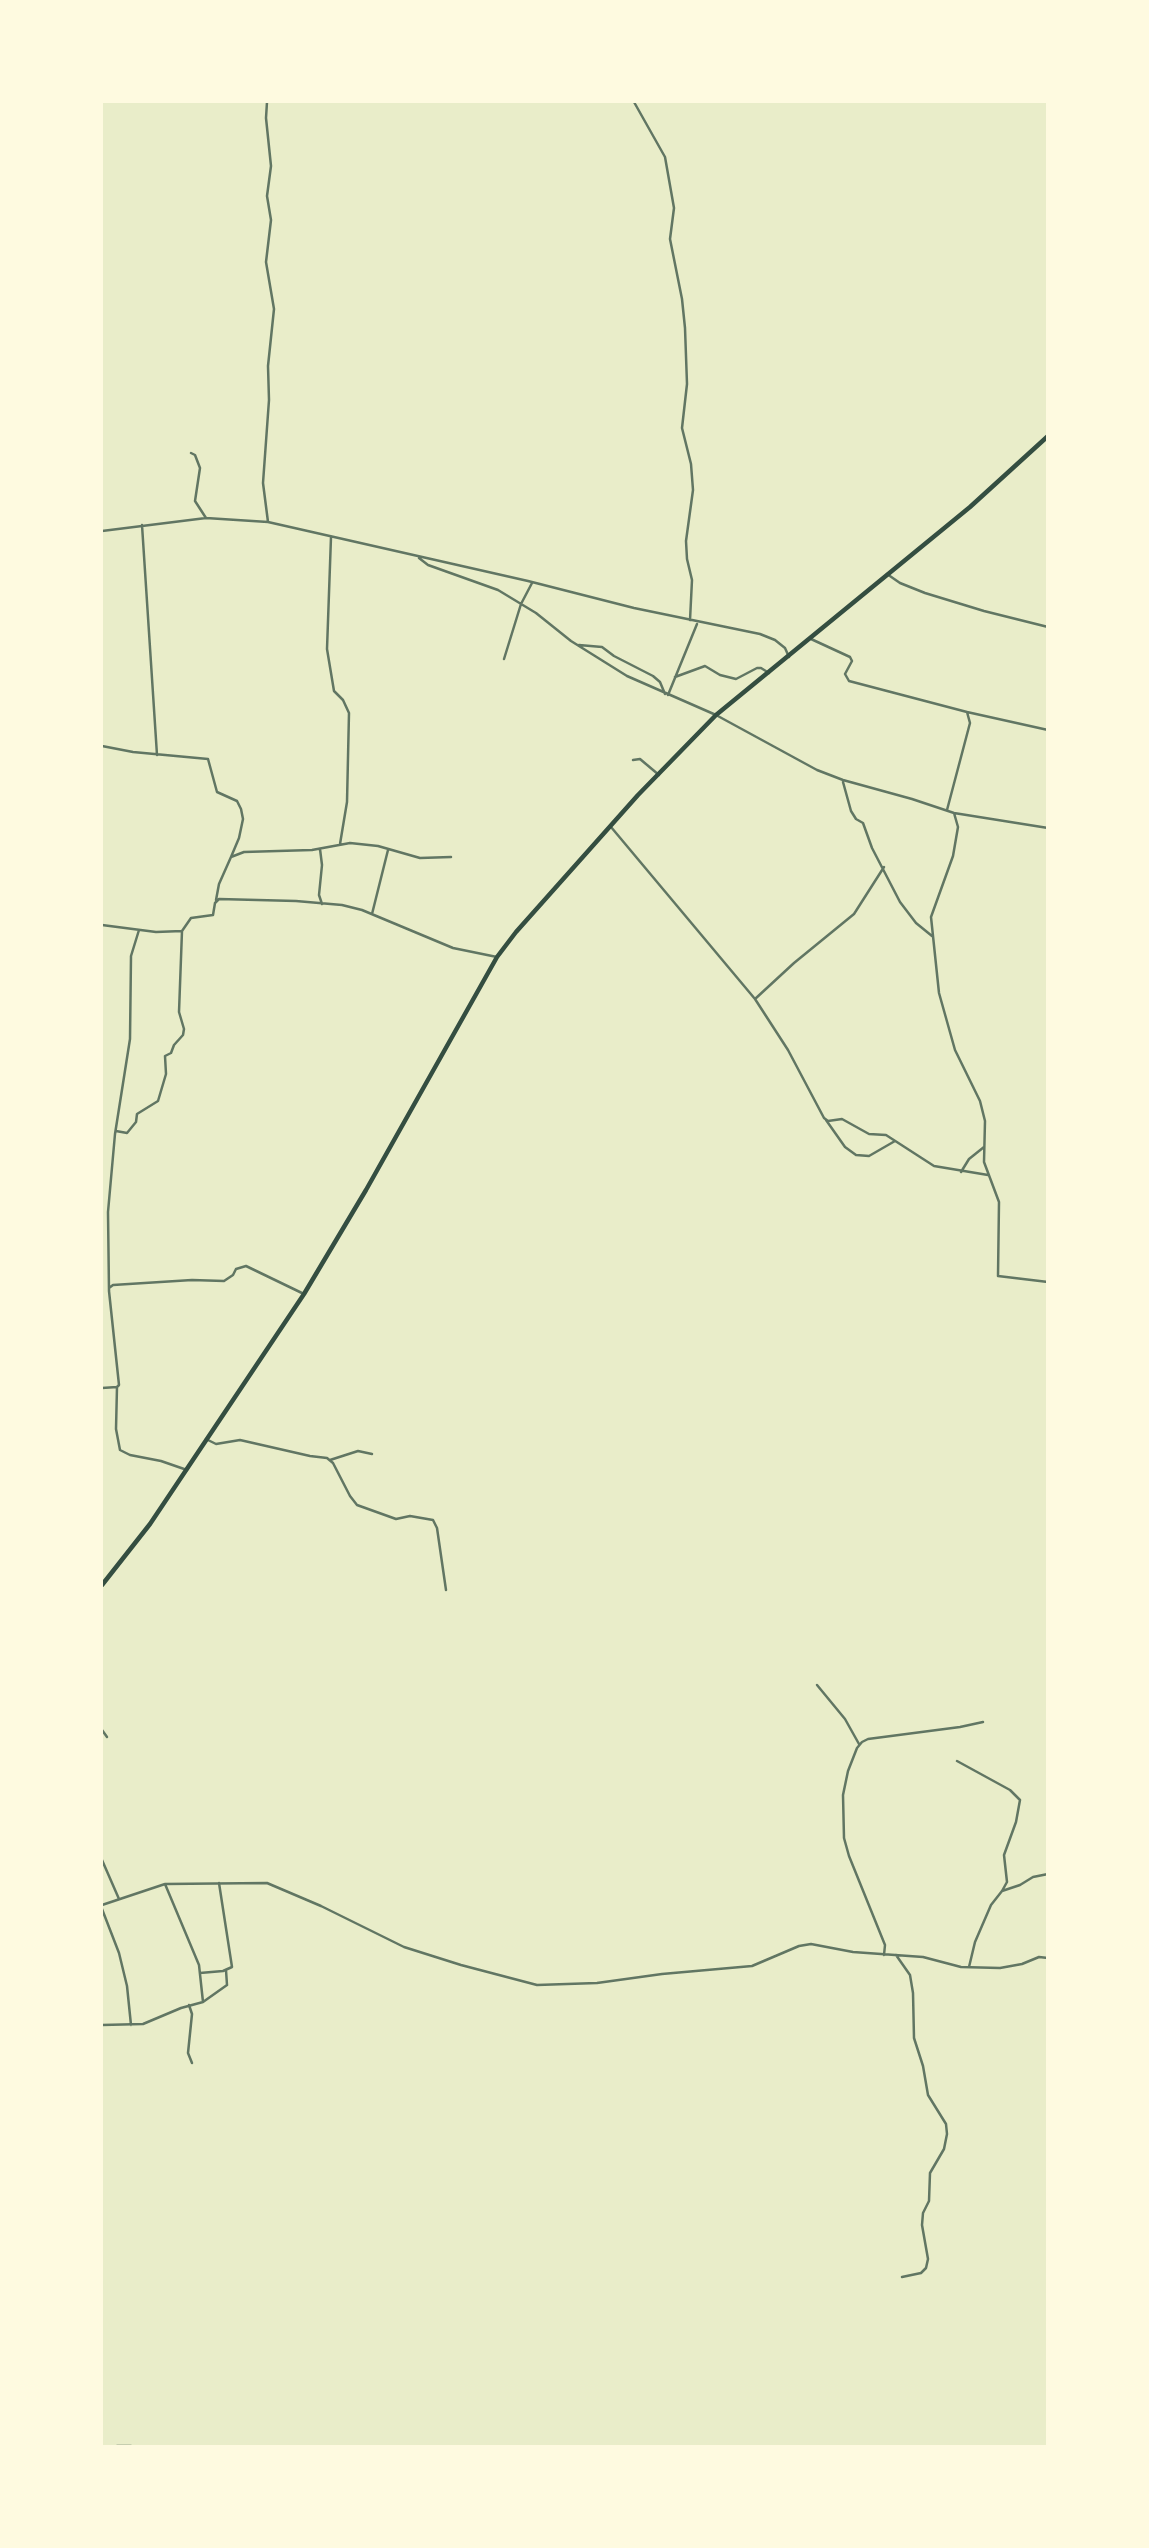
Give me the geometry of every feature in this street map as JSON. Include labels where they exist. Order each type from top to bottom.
[{"type":"main road","points":[[102,1585],[150,1524],[304,1294],[366,1190],[497,957],[516,932],[716,715],[970,507],[1047,437]]},
{"type":"street","points":[[267,102],[271,166],[267,196],[271,220],[266,261],[274,309],[268,366],[269,400],[263,483],[268,522]]},
{"type":"street","points":[[634,102],[665,157],[674,208],[670,239],[685,328],[687,384],[682,428],[691,464],[693,490],[686,541],[692,580],[690,620]]},
{"type":"street","points":[[191,453],[195,455],[201,470],[196,484],[195,501],[206,518]]},
{"type":"street","points":[[102,531],[206,518],[268,522],[775,639],[785,648],[789,657]]},
{"type":"street","points":[[142,525],[157,755]]},
{"type":"street","points":[[331,537],[327,649],[334,691],[343,700],[349,713],[347,802],[340,844]]},
{"type":"street","points":[[418,557],[428,565],[498,590],[576,645],[627,676],[716,715],[802,764],[843,780],[954,813],[1048,828]]},
{"type":"street","points":[[887,574],[900,583],[925,593],[993,614],[1048,627]]},
{"type":"street","points":[[504,659],[521,604],[532,582]]},
{"type":"street","points":[[666,695],[697,622]]},
{"type":"street","points":[[811,639],[850,657],[852,661],[845,674],[849,681],[1048,730]]},
{"type":"street","points":[[576,645],[605,649],[656,678],[666,695]]},
{"type":"street","points":[[675,677],[705,666],[720,675],[736,679],[757,668],[769,673]]},
{"type":"street","points":[[947,811],[970,723],[967,712]]},
{"type":"street","points":[[102,746],[157,755],[200,757],[211,762],[217,792],[237,801],[243,820],[239,838],[219,884],[213,915],[191,918],[182,931],[179,1013],[184,1028],[183,1035],[166,1056],[166,1074],[158,1101],[137,1114],[136,1122],[127,1133],[116,1131]]},
{"type":"street","points":[[633,760],[640,759],[659,775]]},
{"type":"street","points":[[843,780],[851,811],[856,819],[863,823],[872,848],[900,902],[916,923],[932,936]]},
{"type":"street","points":[[954,813],[958,833],[947,878],[931,917],[942,1009],[958,1057],[980,1101],[985,1121],[984,1163],[999,1202],[998,1276],[1048,1282]]},
{"type":"street","points":[[611,827],[755,999],[788,1050],[826,1120],[845,1147],[862,1157],[869,1156],[896,1140]]},
{"type":"street","points":[[231,857],[256,850],[320,848],[340,844],[363,844],[420,858],[451,857]]},
{"type":"street","points":[[320,848],[323,865],[319,900],[322,904]]},
{"type":"street","points":[[372,914],[388,849]]},
{"type":"street","points":[[755,999],[854,914],[884,867]]},
{"type":"street","points":[[216,904],[219,899],[342,905],[372,914],[453,948],[497,957]]},
{"type":"street","points":[[102,925],[139,930],[182,931]]},
{"type":"street","points":[[139,930],[131,956],[130,1039],[116,1131],[108,1212],[112,1339],[119,1381],[116,1429],[120,1450],[187,1470]]},
{"type":"street","points":[[826,1120],[842,1119],[865,1133],[882,1134],[896,1140],[934,1166],[988,1175]]},
{"type":"street","points":[[961,1172],[969,1159],[984,1147]]},
{"type":"street","points":[[109,1288],[113,1285],[192,1280],[224,1281],[233,1275],[236,1269],[246,1266],[304,1294]]},
{"type":"street","points":[[102,1388],[117,1387]]},
{"type":"street","points":[[206,1439],[216,1444],[240,1440],[330,1460],[358,1451],[372,1454]]},
{"type":"street","points":[[330,1460],[357,1505],[396,1519],[416,1517],[435,1521],[446,1590]]},
{"type":"street","points":[[817,1685],[845,1719],[859,1744]]},
{"type":"street","points":[[884,1955],[886,1945],[844,1838],[843,1795],[848,1771],[859,1744],[868,1739],[983,1722]]},
{"type":"street","points":[[102,1730],[107,1737]]},
{"type":"street","points":[[957,1761],[1019,1797],[1018,1814],[1004,1855],[1007,1877],[1002,1891],[990,1905],[975,1942],[969,1967]]},
{"type":"street","points":[[102,1860],[119,1899]]},
{"type":"street","points":[[1002,1891],[1033,1877],[1048,1874]]},
{"type":"street","points":[[200,1973],[232,1967],[219,1883]]},
{"type":"street","points":[[165,1884],[195,1954],[203,2002]]},
{"type":"street","points":[[131,2025],[127,1986],[119,1953],[102,1907],[165,1884],[271,1884],[404,1947],[537,1985],[597,1983],[662,1973],[752,1966],[804,1945],[923,1957],[969,1967],[1008,1967],[1039,1957],[1048,1958]]},
{"type":"street","points":[[896,1955],[910,1975],[914,2038],[928,2095],[944,2120],[947,2134],[944,2149],[930,2173],[929,2201],[923,2213],[922,2225],[928,2259],[926,2268],[921,2273],[902,2277]]},
{"type":"street","points":[[102,2025],[149,2022],[203,2002],[227,1985],[226,1970]]},
{"type":"street","points":[[189,2005],[192,2014],[188,2053],[192,2063]]},
{"type":"street","points":[[117,2446],[131,2446]]}]
